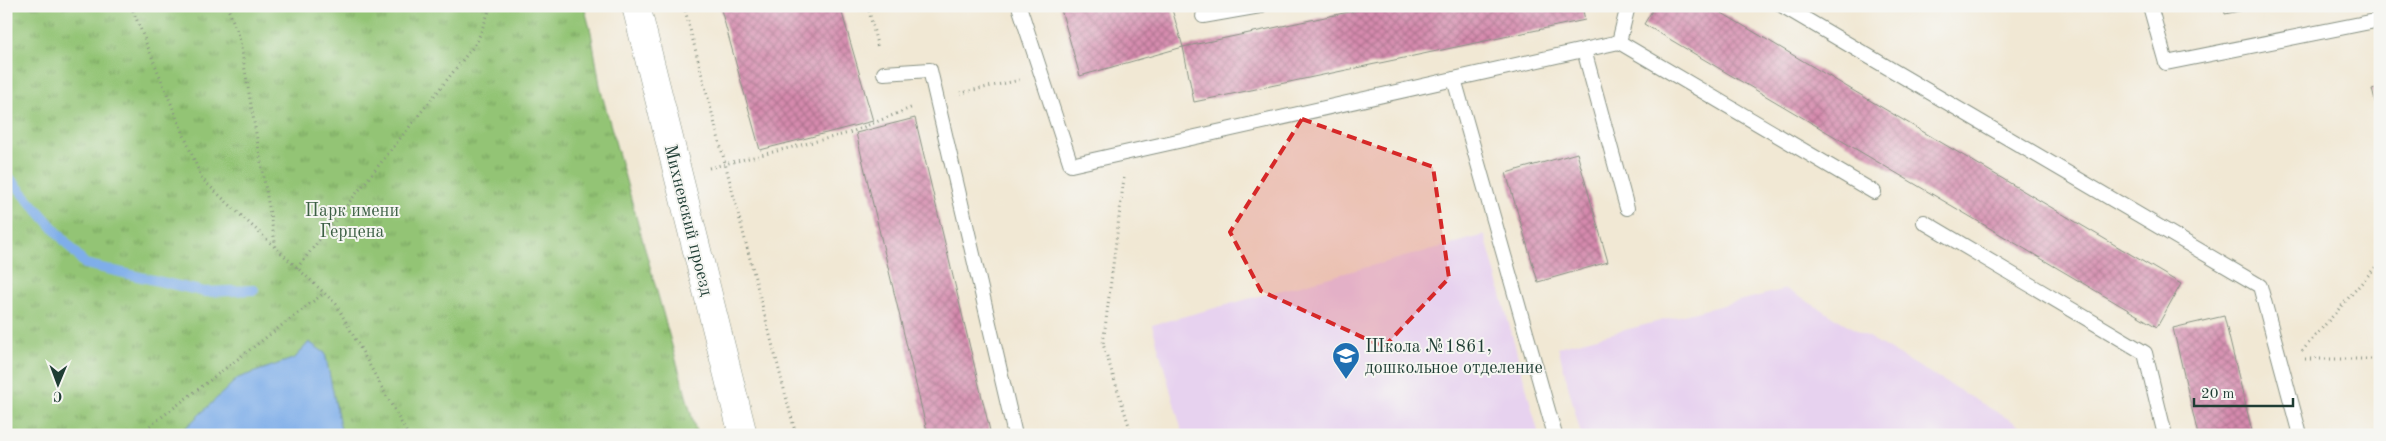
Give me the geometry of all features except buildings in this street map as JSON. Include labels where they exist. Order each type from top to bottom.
[{"type":"street","name":"Михневский проезд","points":[[636,6],[743,435]]},
{"type":"lane","points":[[1019,6],[1072,164],[1619,42],[1874,192]]},
{"type":"lane","points":[[1203,16],[1260,6]]},
{"type":"lane","points":[[1619,42],[1628,6]]},
{"type":"lane","points":[[1783,6],[2260,286],[2300,435]]},
{"type":"lane","points":[[2150,6],[2166,63],[2380,20]]},
{"type":"lane","points":[[1584,50],[1627,208]]},
{"type":"lane","points":[[884,72],[930,70],[1015,435]]},
{"type":"lane","points":[[1454,79],[1555,435]]},
{"type":"lane","points":[[1924,222],[2145,353],[2165,435]]},
{"type":"path","points":[[131,6],[202,179],[323,294],[336,304],[408,435]]},
{"type":"path","points":[[227,6],[239,36],[276,248]]},
{"type":"path","points":[[297,268],[477,42],[491,6]]},
{"type":"path","points":[[684,6],[796,435]]},
{"type":"path","points":[[868,6],[884,72]]},
{"type":"path","points":[[678,176],[849,132],[936,98],[1042,75]]},
{"type":"path","points":[[1127,152],[1103,344],[1132,435]]},
{"type":"path","points":[[2302,352],[2380,262]]},
{"type":"path","points":[[138,435],[323,294]]},
{"type":"path","points":[[2296,359],[2380,359]]},
{"type":"highlighted area","points":[[1302,119],[1433,167],[1449,278],[1384,347],[1261,291],[1230,232]]},
{"type":"shaded area","name":"Школа №1861, дошкольное отделение","points":[[1485,235],[1539,435],[1183,435],[1152,325]]},
{"type":"shaded area","name":"Школа №1861, дошкольное отделение","points":[[1786,289],[2036,435],[1581,435],[1558,347]]},
{"type":"green space","name":"Парк имени Герцена","points":[[6,6],[584,6],[591,32],[601,91],[697,435],[6,435]]},
{"type":"water","points":[[309,342],[325,353],[342,435],[178,435],[238,378],[295,358]]},
{"type":"waterway","points":[[6,174],[85,264],[205,292],[254,290]]},
{"type":"place","name":"Школа №1861, дошкольное отделение","points":[[1346,380]]}]
